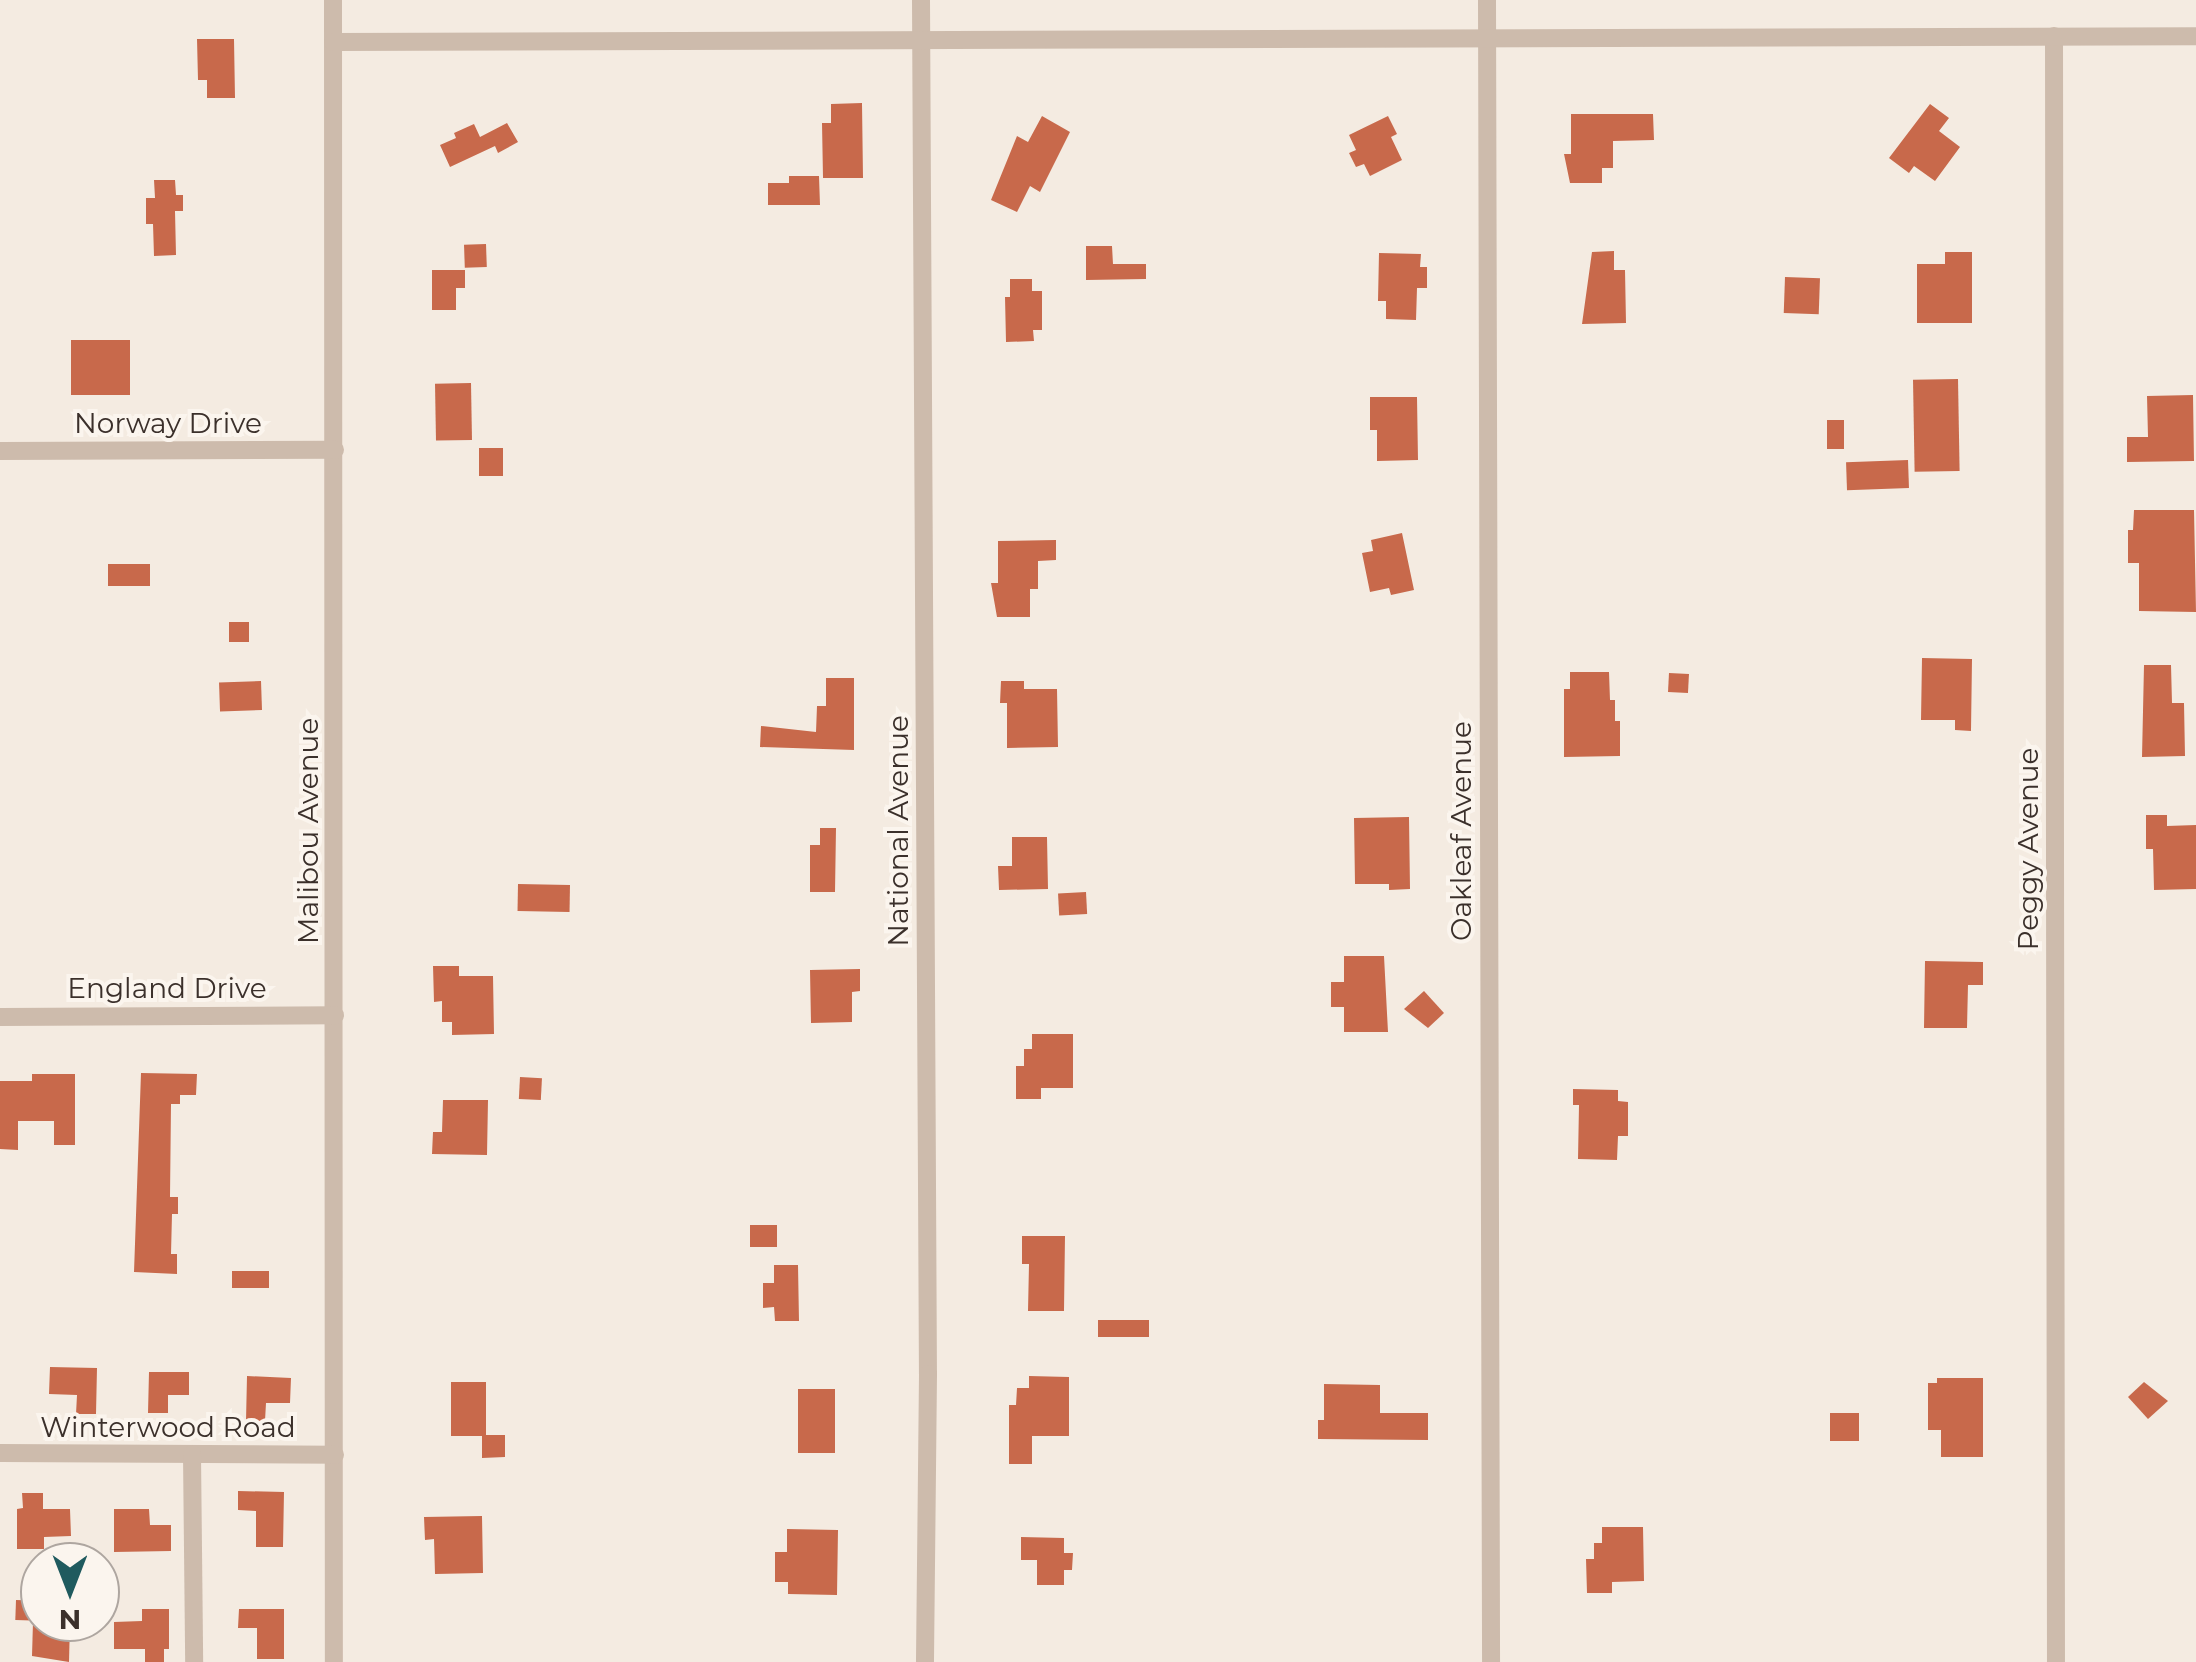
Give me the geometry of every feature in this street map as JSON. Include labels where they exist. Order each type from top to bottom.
[{"type":"street","name":"Malibou Avenue","points":[[333,0],[334,1662]]},
{"type":"street","name":"National Avenue","points":[[921,0],[926,1662]]},
{"type":"street","name":"Oakleaf Avenue","points":[[1486,0],[1491,1662]]},
{"type":"street","name":"Peggy Avenue","points":[[2054,36],[2056,1662]]},
{"type":"street","points":[[333,42],[2196,36]]},
{"type":"street","name":"Norway Drive","points":[[0,452],[336,450]]},
{"type":"street","name":"England Drive","points":[[0,1017],[335,1015]]},
{"type":"street","name":"Winterwood Road","points":[[0,1454],[335,1455]]},
{"type":"street","points":[[192,1454],[194,1662]]},
{"type":"building","points":[[197,39],[234,39],[235,98],[207,98],[207,80],[198,80]]},
{"type":"building","points":[[862,103],[863,178],[823,178],[822,123],[831,123],[831,104]]},
{"type":"building","points":[[1930,104],[1949,118],[1939,131],[1960,147],[1935,181],[1914,166],[1909,173],[1889,158]]},
{"type":"building","points":[[1571,114],[1653,114],[1654,140],[1613,141],[1613,168],[1602,168],[1602,183],[1570,183],[1564,154],[1571,154]]},
{"type":"building","points":[[1042,116],[1070,132],[1040,192],[1030,186],[1017,212],[991,200],[1017,136],[1028,142]]},
{"type":"building","points":[[1388,116],[1397,134],[1391,137],[1402,160],[1370,176],[1364,164],[1356,167],[1349,153],[1356,150],[1349,135]]},
{"type":"building","points":[[507,123],[518,142],[498,153],[495,146],[450,167],[440,145],[456,138],[454,133],[474,124],[480,137]]},
{"type":"building","points":[[789,176],[819,176],[820,205],[768,205],[768,183],[789,183]]},
{"type":"building","points":[[154,180],[175,180],[176,195],[183,195],[183,211],[175,211],[176,255],[154,256],[153,224],[146,224],[146,198],[155,198]]},
{"type":"building","points":[[486,244],[487,267],[465,268],[464,245]]},
{"type":"building","points":[[1086,246],[1112,246],[1113,264],[1146,264],[1146,279],[1086,280]]},
{"type":"building","points":[[1614,251],[1614,270],[1625,270],[1626,323],[1582,324],[1592,252]]},
{"type":"building","points":[[1945,252],[1972,252],[1972,323],[1917,323],[1917,264],[1945,264]]},
{"type":"building","points":[[1379,253],[1421,254],[1420,267],[1427,267],[1427,288],[1417,288],[1416,320],[1386,319],[1386,301],[1378,301]]},
{"type":"building","points":[[432,270],[465,270],[465,288],[456,288],[456,310],[432,310]]},
{"type":"building","points":[[1785,277],[1820,278],[1819,314],[1784,313]]},
{"type":"building","points":[[1010,279],[1032,279],[1032,291],[1042,291],[1042,330],[1033,330],[1034,341],[1006,342],[1005,297],[1010,297]]},
{"type":"building","points":[[71,340],[130,340],[130,395],[71,395]]},
{"type":"building","points":[[1958,379],[1960,471],[1915,472],[1913,380]]},
{"type":"building","points":[[471,383],[472,440],[436,441],[435,384]]},
{"type":"building","points":[[2193,395],[2194,461],[2127,462],[2127,437],[2148,437],[2147,396]]},
{"type":"building","points":[[1370,397],[1417,397],[1418,460],[1377,461],[1377,430],[1370,430]]},
{"type":"building","points":[[1827,420],[1844,420],[1844,449],[1827,449]]},
{"type":"building","points":[[479,448],[503,448],[503,476],[479,476]]},
{"type":"building","points":[[1908,460],[1909,488],[1847,490],[1846,462]]},
{"type":"building","points":[[2134,510],[2194,510],[2196,612],[2139,611],[2139,563],[2128,563],[2128,530],[2133,530]]},
{"type":"building","points":[[1402,533],[1414,590],[1391,595],[1389,588],[1370,592],[1362,553],[1373,551],[1371,540]]},
{"type":"building","points":[[1056,540],[1056,560],[1038,561],[1038,589],[1030,589],[1030,617],[997,617],[991,583],[998,583],[998,541]]},
{"type":"building","points":[[108,564],[150,564],[150,586],[108,586]]},
{"type":"building","points":[[229,622],[249,622],[249,642],[229,642]]},
{"type":"building","points":[[1922,658],[1972,659],[1971,731],[1955,730],[1955,720],[1921,720]]},
{"type":"building","points":[[2144,665],[2171,665],[2172,703],[2184,703],[2185,756],[2142,757]]},
{"type":"building","points":[[1570,672],[1609,672],[1610,700],[1615,700],[1615,721],[1620,721],[1620,756],[1564,757],[1564,689],[1570,689]]},
{"type":"building","points":[[1669,673],[1689,674],[1688,693],[1668,692]]},
{"type":"building","points":[[826,678],[854,678],[854,750],[760,747],[761,726],[816,732],[817,706],[826,706]]},
{"type":"building","points":[[261,681],[262,710],[220,711],[219,682]]},
{"type":"building","points":[[1001,681],[1024,681],[1024,689],[1057,689],[1058,747],[1007,748],[1007,703],[1000,703]]},
{"type":"building","points":[[2146,815],[2167,815],[2167,826],[2196,825],[2196,889],[2154,890],[2153,849],[2146,849]]},
{"type":"building","points":[[1409,817],[1410,889],[1389,890],[1389,884],[1355,884],[1354,818]]},
{"type":"building","points":[[820,828],[836,828],[835,892],[810,892],[810,845],[820,845]]},
{"type":"building","points":[[1012,837],[1047,837],[1048,889],[999,890],[998,866],[1012,866]]},
{"type":"building","points":[[518,884],[570,885],[570,912],[518,911]]},
{"type":"building","points":[[1086,892],[1087,914],[1059,915],[1058,893]]},
{"type":"building","points":[[1344,956],[1384,956],[1388,1032],[1344,1032],[1344,1007],[1331,1007],[1331,982],[1344,982]]},
{"type":"building","points":[[1925,961],[1983,962],[1983,985],[1968,985],[1967,1028],[1924,1028]]},
{"type":"building","points":[[433,966],[459,966],[459,976],[493,976],[494,1034],[452,1035],[452,1022],[442,1022],[442,1001],[434,1002]]},
{"type":"building","points":[[860,969],[860,991],[852,992],[852,1022],[811,1023],[810,970]]},
{"type":"building","points":[[1424,991],[1444,1013],[1428,1028],[1404,1009]]},
{"type":"building","points":[[1032,1034],[1073,1034],[1073,1088],[1041,1088],[1041,1099],[1016,1099],[1016,1066],[1024,1066],[1024,1049],[1032,1049]]},
{"type":"building","points":[[141,1073],[197,1074],[196,1095],[180,1095],[180,1104],[171,1104],[170,1197],[178,1197],[178,1214],[172,1214],[171,1254],[177,1254],[177,1274],[134,1272]]},
{"type":"building","points":[[32,1074],[75,1074],[75,1145],[54,1145],[54,1121],[18,1121],[18,1150],[0,1149],[0,1081],[32,1081]]},
{"type":"building","points":[[520,1077],[542,1078],[541,1100],[519,1099]]},
{"type":"building","points":[[1573,1089],[1618,1090],[1618,1101],[1628,1102],[1628,1136],[1618,1136],[1617,1160],[1578,1159],[1579,1105],[1573,1105]]},
{"type":"building","points":[[443,1100],[488,1100],[487,1155],[432,1154],[433,1132],[442,1132]]},
{"type":"building","points":[[750,1225],[777,1225],[777,1247],[750,1247]]},
{"type":"building","points":[[1022,1236],[1065,1236],[1064,1311],[1028,1311],[1029,1264],[1022,1264]]},
{"type":"building","points":[[774,1265],[798,1265],[799,1321],[775,1321],[774,1307],[763,1308],[763,1283],[774,1283]]},
{"type":"building","points":[[232,1271],[269,1271],[269,1288],[232,1288]]},
{"type":"building","points":[[1098,1320],[1149,1320],[1149,1337],[1098,1337]]},
{"type":"building","points":[[50,1367],[97,1368],[96,1414],[76,1414],[77,1395],[49,1394]]},
{"type":"building","points":[[149,1372],[189,1372],[189,1395],[168,1395],[168,1413],[148,1413]]},
{"type":"building","points":[[247,1376],[291,1378],[290,1403],[266,1403],[265,1421],[246,1421]]},
{"type":"building","points":[[1029,1376],[1069,1377],[1069,1436],[1032,1436],[1032,1464],[1009,1464],[1009,1405],[1016,1405],[1017,1388],[1029,1388]]},
{"type":"building","points":[[1937,1378],[1983,1378],[1983,1457],[1941,1457],[1941,1430],[1928,1430],[1928,1383],[1937,1383]]},
{"type":"building","points":[[451,1382],[486,1382],[486,1435],[505,1435],[505,1457],[482,1458],[482,1436],[451,1436]]},
{"type":"building","points":[[2144,1382],[2168,1401],[2148,1419],[2128,1397]]},
{"type":"building","points":[[1324,1384],[1380,1385],[1380,1413],[1428,1413],[1428,1440],[1318,1439],[1318,1420],[1324,1420]]},
{"type":"building","points":[[798,1389],[835,1389],[835,1453],[798,1453]]},
{"type":"building","points":[[1830,1413],[1859,1413],[1859,1441],[1830,1441]]},
{"type":"building","points":[[238,1491],[284,1492],[283,1547],[256,1547],[256,1511],[238,1510]]},
{"type":"building","points":[[22,1493],[43,1493],[43,1509],[70,1509],[71,1536],[20,1542],[17,1549],[17,1509],[23,1508]]},
{"type":"building","points":[[114,1509],[149,1509],[150,1525],[171,1525],[171,1551],[120,1552],[120,1542],[114,1542]]},
{"type":"building","points":[[482,1516],[483,1573],[435,1574],[434,1539],[425,1540],[424,1517]]},
{"type":"building","points":[[1602,1527],[1643,1527],[1644,1581],[1612,1582],[1612,1593],[1587,1593],[1586,1559],[1594,1559],[1594,1543],[1602,1543]]},
{"type":"building","points":[[787,1529],[838,1530],[837,1595],[788,1594],[788,1582],[775,1582],[775,1552],[787,1552]]},
{"type":"building","points":[[1021,1537],[1064,1538],[1064,1553],[1073,1553],[1072,1570],[1064,1570],[1064,1585],[1037,1585],[1037,1560],[1021,1560]]},
{"type":"building","points":[[16,1600],[20,1600],[20,1620],[15,1620]]},
{"type":"building","points":[[142,1609],[169,1609],[169,1649],[164,1649],[164,1662],[145,1662],[145,1649],[114,1649],[114,1642],[120,1642],[120,1622],[142,1621]]},
{"type":"building","points":[[239,1609],[284,1609],[284,1659],[257,1659],[257,1628],[238,1628]]},
{"type":"building","points":[[32,1642],[70,1642],[69,1662],[32,1656]]}]
